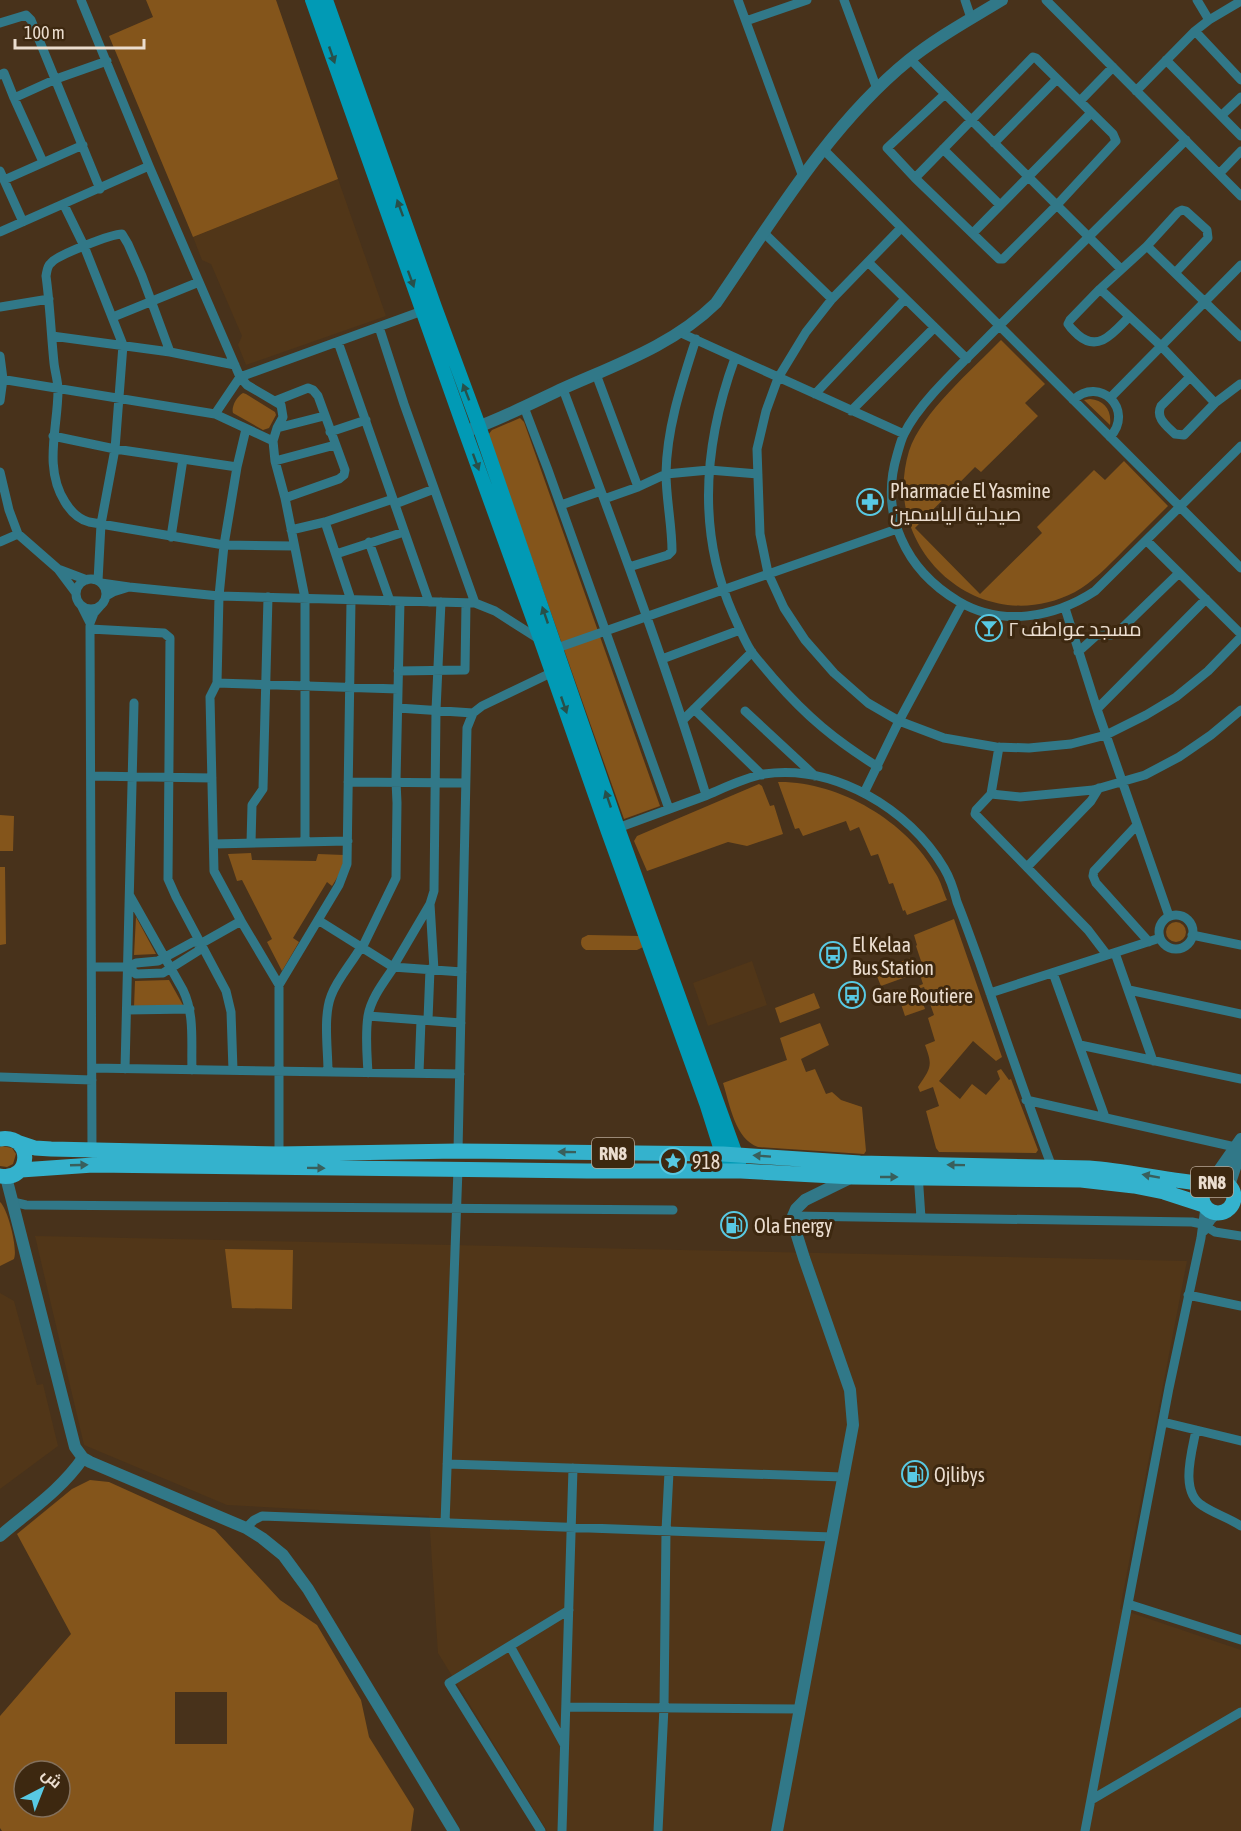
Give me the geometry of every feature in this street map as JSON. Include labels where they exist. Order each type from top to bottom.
[{"type":"main road","points":[[312,0],[327,23],[429,309],[465,431],[551,642]]},
{"type":"main road","points":[[326,0],[327,23]]},
{"type":"main road","points":[[429,309],[479,426],[613,830],[734,1171]]},
{"type":"main road","name":"RN8","points":[[0,1139],[7,1138],[35,1148],[458,1169],[918,1171],[1081,1180],[1181,1189],[1222,1181],[1233,1188],[1233,1201],[1213,1209]]},
{"type":"main road","points":[[8,1176],[25,1158],[18,1142]]},
{"type":"main road","points":[[50,1166],[51,1149]]},
{"type":"main road","name":"RN8","points":[[8,1176],[50,1166],[279,1160],[458,1151],[729,1154],[857,1170]]},
{"type":"main road","name":"RN8","points":[[918,1171],[1052,1167],[1115,1170],[1181,1189],[1213,1209],[1241,1211]]},
{"type":"main road","name":"RN8","points":[[1210,1183],[1203,1190],[1202,1195],[1213,1209]]},
{"type":"street","points":[[81,0],[149,166],[240,377],[247,385],[281,405],[283,411],[283,417],[273,441],[275,461],[285,498],[305,598],[305,842]]},
{"type":"street","points":[[738,0],[803,177]]},
{"type":"street","points":[[746,21],[807,0]]},
{"type":"street","points":[[844,0],[877,89]]},
{"type":"street","points":[[965,0],[971,18]]},
{"type":"street","points":[[465,431],[646,352],[681,333],[700,318],[716,303],[823,149],[877,89],[910,59],[1002,0]]},
{"type":"street","points":[[1046,0],[1241,196]]},
{"type":"street","points":[[1197,0],[1209,20]]},
{"type":"street","points":[[1136,91],[1195,31],[1241,1]]},
{"type":"street","points":[[0,23],[21,15],[29,16],[100,189]]},
{"type":"street","points":[[1195,31],[1241,80]]},
{"type":"street","points":[[915,178],[1029,59],[1036,58],[1113,134],[1116,141],[1056,206],[1002,259],[998,258],[915,178],[887,148],[945,94]]},
{"type":"street","points":[[910,59],[1121,269]]},
{"type":"street","points":[[1166,60],[1241,136]]},
{"type":"street","points":[[14,98],[56,79],[106,61]]},
{"type":"street","points":[[1080,101],[1113,67]]},
{"type":"street","points":[[1,71],[43,162]]},
{"type":"street","points":[[994,143],[1057,79]]},
{"type":"street","points":[[1221,116],[1241,97]]},
{"type":"street","points":[[973,233],[1091,113]]},
{"type":"street","points":[[1186,140],[925,403],[904,434],[892,471],[892,509],[904,546],[927,578],[944,593],[980,611],[1019,617],[1041,615],[1065,608],[1095,591],[1241,446]]},
{"type":"street","points":[[23,222],[2,176],[83,146]]},
{"type":"street","points":[[823,149],[1241,568]]},
{"type":"street","points":[[943,149],[1000,205]]},
{"type":"street","points":[[1219,174],[1241,151]]},
{"type":"street","points":[[0,232],[149,166]]},
{"type":"street","points":[[64,205],[84,246],[123,345],[115,449],[101,524],[100,582],[104,587],[103,601],[94,613],[90,626],[92,1150]]},
{"type":"street","points":[[1129,317],[1107,339],[1095,342],[1086,341],[1068,324],[1100,289],[1182,210],[1207,230],[1208,238],[1175,273]]},
{"type":"street","points":[[901,228],[832,299],[806,332],[778,378],[764,420],[758,449],[760,534],[768,573],[784,608],[805,640],[834,673],[868,703],[899,721],[944,738],[999,747],[1029,748],[1071,744],[1106,735],[1176,697],[1208,671],[1241,635],[1147,541]]},
{"type":"street","points":[[764,233],[832,299]]},
{"type":"street","points":[[170,352],[152,301],[122,234],[116,234],[56,258],[48,266],[46,276],[58,389],[53,436],[54,471],[63,500],[81,520],[101,524],[224,545],[294,546]]},
{"type":"street","points":[[1147,246],[1241,337]]},
{"type":"street","points":[[868,262],[967,359]]},
{"type":"street","points":[[1110,398],[1241,265]]},
{"type":"street","points":[[113,317],[199,282]]},
{"type":"street","points":[[1100,289],[1161,346],[1215,403]]},
{"type":"street","points":[[0,308],[49,299]]},
{"type":"street","points":[[815,394],[905,299]]},
{"type":"street","points":[[215,414],[240,377],[429,309]]},
{"type":"street","points":[[380,327],[470,603],[465,670],[398,671]]},
{"type":"street","points":[[851,411],[934,328]]},
{"type":"street","points":[[681,333],[904,434]]},
{"type":"street","points":[[52,336],[170,352],[235,365]]},
{"type":"street","points":[[629,567],[668,555],[672,551],[666,474],[670,427],[696,339]]},
{"type":"street","points":[[338,342],[429,602]]},
{"type":"street","points":[[0,356],[2,379],[0,401]]},
{"type":"street","points":[[735,358],[715,423],[709,470],[712,548],[723,589],[752,652],[781,687],[833,738],[878,767]]},
{"type":"street","points":[[596,374],[638,487]]},
{"type":"street","points":[[1190,377],[1158,411],[1159,417],[1175,434],[1184,435],[1215,403],[1241,385]]},
{"type":"street","points":[[2,379],[215,414],[273,441]]},
{"type":"street","points":[[275,401],[311,389],[318,396],[334,446],[345,470],[343,476],[285,498]]},
{"type":"street","points":[[563,389],[662,660],[706,795]]},
{"type":"street","points":[[1073,400],[1092,391],[1103,393],[1110,398],[1119,416],[1116,429],[1110,437]]},
{"type":"street","points":[[524,407],[669,809]]},
{"type":"street","points":[[277,428],[324,416]]},
{"type":"street","points":[[330,432],[366,420]]},
{"type":"street","points":[[246,429],[224,545],[219,596],[217,683],[210,697],[214,871],[279,985],[279,1160]]},
{"type":"street","points":[[53,436],[115,449],[237,467]]},
{"type":"street","points":[[275,461],[334,446]]},
{"type":"street","points":[[171,537],[183,459]]},
{"type":"street","points":[[561,506],[638,487],[666,474],[709,470],[758,474]]},
{"type":"street","points":[[0,472],[9,510],[18,534],[58,569],[83,606],[92,608],[113,592],[129,587]]},
{"type":"street","points":[[291,530],[434,489]]},
{"type":"street","points":[[279,985],[343,876],[347,864],[351,600],[325,522]]},
{"type":"street","points":[[58,569],[87,580],[129,587],[219,596],[470,603],[495,611],[551,642],[604,631],[897,529]]},
{"type":"street","points":[[336,554],[404,532]]},
{"type":"street","points":[[0,542],[18,534]]},
{"type":"street","points":[[369,542],[390,601]]},
{"type":"street","points":[[1078,652],[1097,634],[1117,633],[1179,573]]},
{"type":"street","points":[[87,580],[79,585],[78,598],[90,626]]},
{"type":"street","points":[[251,843],[252,805],[263,789],[268,597]]},
{"type":"street","points":[[1097,710],[1206,599]]},
{"type":"street","points":[[328,1072],[330,998],[362,948],[396,878],[400,601]]},
{"type":"street","points":[[368,1073],[368,1016],[377,994],[430,904],[434,891],[436,710],[441,602]]},
{"type":"street","points":[[864,793],[899,721],[962,604]]},
{"type":"street","points":[[1065,608],[1097,710],[1169,916]]},
{"type":"street","points":[[90,626],[161,633],[170,638],[168,879],[225,986],[230,1001],[233,1070]]},
{"type":"street","points":[[662,660],[740,630]]},
{"type":"street","points":[[683,720],[752,652]]},
{"type":"street","points":[[458,1151],[467,728],[473,713],[482,706],[558,669]]},
{"type":"street","points":[[217,683],[398,689]]},
{"type":"street","points":[[125,1069],[134,703]]},
{"type":"street","points":[[398,708],[473,713]]},
{"type":"street","points":[[694,709],[762,775]]},
{"type":"street","points":[[991,794],[1020,797],[1100,789],[1145,775],[1179,757],[1241,710]]},
{"type":"street","points":[[745,711],[815,776]]},
{"type":"street","points":[[999,747],[991,794],[975,814],[1111,954],[1129,990],[1153,1061]]},
{"type":"street","points":[[613,830],[747,779],[762,775],[790,773],[815,776],[864,793],[895,813],[913,828],[945,869],[1026,1100],[1052,1167]]},
{"type":"street","points":[[91,776],[212,778]]},
{"type":"street","points":[[348,782],[465,783]]},
{"type":"street","points":[[1027,867],[1100,789]]},
{"type":"street","points":[[1137,825],[1094,871],[1093,876],[1096,883],[1149,942]]},
{"type":"street","points":[[214,844],[348,841]]},
{"type":"street","points":[[130,895],[187,997],[190,1009],[192,1070]]},
{"type":"street","points":[[419,1073],[432,969],[430,904]]},
{"type":"street","points":[[1180,915],[1188,921],[1193,930],[1192,935],[1187,945],[1177,949],[1167,946],[1160,938],[1161,923],[1169,916],[1180,915]]},
{"type":"street","points":[[318,920],[394,967],[462,972]]},
{"type":"street","points":[[128,967],[136,974],[163,973],[198,951],[202,943],[241,921]]},
{"type":"street","points":[[1192,935],[1241,945]]},
{"type":"street","points":[[990,993],[1160,938]]},
{"type":"street","points":[[92,967],[128,967],[136,963],[158,961],[193,942],[202,943]]},
{"type":"street","points":[[1053,973],[1105,1117]]},
{"type":"street","points":[[1129,990],[1241,1014]]},
{"type":"street","points":[[127,1011],[190,1009]]},
{"type":"street","points":[[368,1016],[461,1023]]},
{"type":"street","points":[[1080,1045],[1241,1079]]},
{"type":"street","points":[[92,1068],[460,1074]]},
{"type":"street","points":[[0,1077],[92,1080]]},
{"type":"street","points":[[1026,1100],[1239,1145]]},
{"type":"street","points":[[1210,1183],[1239,1145]]},
{"type":"street","points":[[1233,1188],[1239,1145]]},
{"type":"street","points":[[445,1523],[458,1169]]},
{"type":"street","points":[[777,1831],[853,1425],[850,1390],[804,1258],[793,1216],[805,1200],[857,1170]]},
{"type":"street","points":[[918,1171],[921,1218]]},
{"type":"street","points":[[8,1176],[75,1447],[83,1458],[246,1528],[274,1546],[296,1570],[454,1831]]},
{"type":"street","points":[[13,1202],[26,1205],[673,1210]]},
{"type":"street","points":[[1085,1831],[1188,1295],[1204,1225],[1213,1209]]},
{"type":"street","points":[[793,1216],[1133,1220],[1204,1225],[1220,1233],[1241,1236]]},
{"type":"street","points":[[1188,1295],[1241,1306]]},
{"type":"street","points":[[1163,1422],[1241,1441]]},
{"type":"street","points":[[1196,1430],[1189,1479],[1196,1502],[1241,1526]]},
{"type":"street","points":[[0,1536],[57,1490],[74,1472],[83,1458]]},
{"type":"street","points":[[447,1464],[843,1477]]},
{"type":"street","points":[[562,1831],[573,1468]]},
{"type":"street","points":[[658,1831],[664,1707],[669,1472]]},
{"type":"street","points":[[246,1528],[262,1516],[832,1537]]},
{"type":"street","points":[[1128,1604],[1241,1640]]},
{"type":"street","points":[[540,1831],[449,1683],[569,1610]]},
{"type":"street","points":[[510,1646],[565,1746]]},
{"type":"street","points":[[566,1707],[800,1709]]},
{"type":"street","points":[[1091,1800],[1241,1712]]},
{"type":"shaded area","points":[[146,0],[276,0],[338,179],[193,237],[109,36],[153,17]]},
{"type":"shaded area","points":[[338,179],[386,316],[246,365],[238,345],[242,336],[211,264],[202,260],[193,237]]},
{"type":"shaded area","points":[[1001,340],[1045,384],[1025,403],[1038,416],[981,472],[975,467],[915,528],[980,594],[1042,533],[1037,527],[1094,470],[1105,480],[1124,461],[1168,506],[1088,583],[1075,592],[1040,604],[1005,605],[973,595],[945,577],[924,552],[909,522],[904,487],[909,451],[915,437],[924,422],[949,392]]},
{"type":"shaded area","points":[[243,393],[275,412],[276,415],[269,428],[263,430],[233,413],[235,402]]},
{"type":"shaded area","points":[[1084,400],[1099,401],[1106,407],[1110,415],[1110,425]]},
{"type":"shaded area","points":[[520,418],[524,422],[660,806],[624,819],[488,435],[492,430]]},
{"type":"shaded area","points":[[778,782],[801,783],[824,788],[869,808],[889,821],[908,837],[923,855],[938,877],[947,900],[907,915],[905,910],[903,911],[893,883],[889,884],[878,854],[871,856],[859,827],[850,831],[846,821],[803,836],[799,828],[795,829]]},
{"type":"shaded area","points":[[759,784],[770,806],[774,805],[783,834],[747,846],[728,842],[647,871],[634,841],[637,836]]},
{"type":"shaded area","points":[[0,815],[14,816],[13,851],[0,851]]},
{"type":"shaded area","points":[[251,853],[252,860],[316,861],[318,854],[344,855],[343,868],[332,886],[327,882],[293,938],[299,942],[282,971],[267,942],[272,939],[242,880],[237,881],[228,854]]},
{"type":"shaded area","points":[[0,867],[5,867],[6,944],[0,945]]},
{"type":"shaded area","points":[[136,917],[156,954],[134,955]]},
{"type":"shaded area","points":[[954,919],[1002,1057],[996,1061],[973,1041],[939,1081],[960,1099],[972,1084],[986,1095],[1000,1079],[997,1071],[1001,1069],[1009,1080],[1011,1079],[1038,1150],[1036,1153],[939,1152],[936,1148],[926,1111],[939,1106],[933,1087],[920,1092],[918,1087],[930,1063],[925,1045],[935,1041],[928,1018],[934,1015],[924,987],[918,989],[925,1009],[905,1016],[898,995],[923,984],[919,972],[924,970],[914,935]]},
{"type":"shaded area","points":[[1176,922],[1183,925],[1186,932],[1183,939],[1176,942],[1169,939],[1166,932],[1169,925]]},
{"type":"shaded area","points":[[588,935],[640,936],[643,947],[637,950],[586,950],[581,942],[582,938]]},
{"type":"shaded area","points":[[911,958],[917,973],[881,986],[876,974],[879,973],[878,970]]},
{"type":"shaded area","points":[[752,961],[767,1005],[708,1026],[693,983]]},
{"type":"shaded area","points":[[169,980],[184,1007],[134,1007],[135,981]]},
{"type":"shaded area","points":[[814,993],[820,1008],[780,1023],[775,1008]]},
{"type":"shaded area","points":[[820,1023],[829,1045],[801,1059],[806,1072],[815,1069],[826,1094],[832,1092],[841,1100],[862,1107],[866,1151],[864,1154],[758,1147],[750,1143],[734,1120],[723,1083],[787,1060],[780,1038]]},
{"type":"shaded area","points":[[0,1147],[12,1148],[16,1154],[13,1164],[7,1167],[0,1166]]},
{"type":"shaded area","points":[[0,1202],[9,1220],[15,1254],[14,1259],[0,1266]]},
{"type":"shaded area","points":[[35,1236],[1187,1261],[1120,1609],[1241,1650],[1241,1831],[547,1831],[438,1653],[429,1516],[227,1505],[84,1445]]},
{"type":"shaded area","points":[[225,1249],[293,1250],[292,1309],[232,1308]]},
{"type":"shaded area","points":[[0,1293],[14,1301],[37,1385],[43,1384],[58,1446],[0,1489]]},
{"type":"shaded area","points":[[90,1480],[109,1482],[215,1530],[280,1600],[317,1625],[361,1700],[369,1737],[414,1809],[411,1831],[2,1831],[0,1828],[0,1716],[71,1634],[17,1534],[72,1489]],"holes":[[[175,1692],[227,1692],[227,1744],[175,1744]]]},
{"type":"place","name":"Pharmacie El Yasmine صيدلية الياسمين","points":[[870,502]]},
{"type":"place","name":"مسجد عواطف ٢","points":[[989,628]]},
{"type":"place","name":"El Kelaa Bus Station","points":[[833,955]]},
{"type":"place","name":"Gare Routiere","points":[[852,995]]},
{"type":"place","name":"918","points":[[673,1161]]},
{"type":"place","name":"Ola Energy","points":[[734,1225]]},
{"type":"place","name":"Ojlibys","points":[[915,1474]]}]
